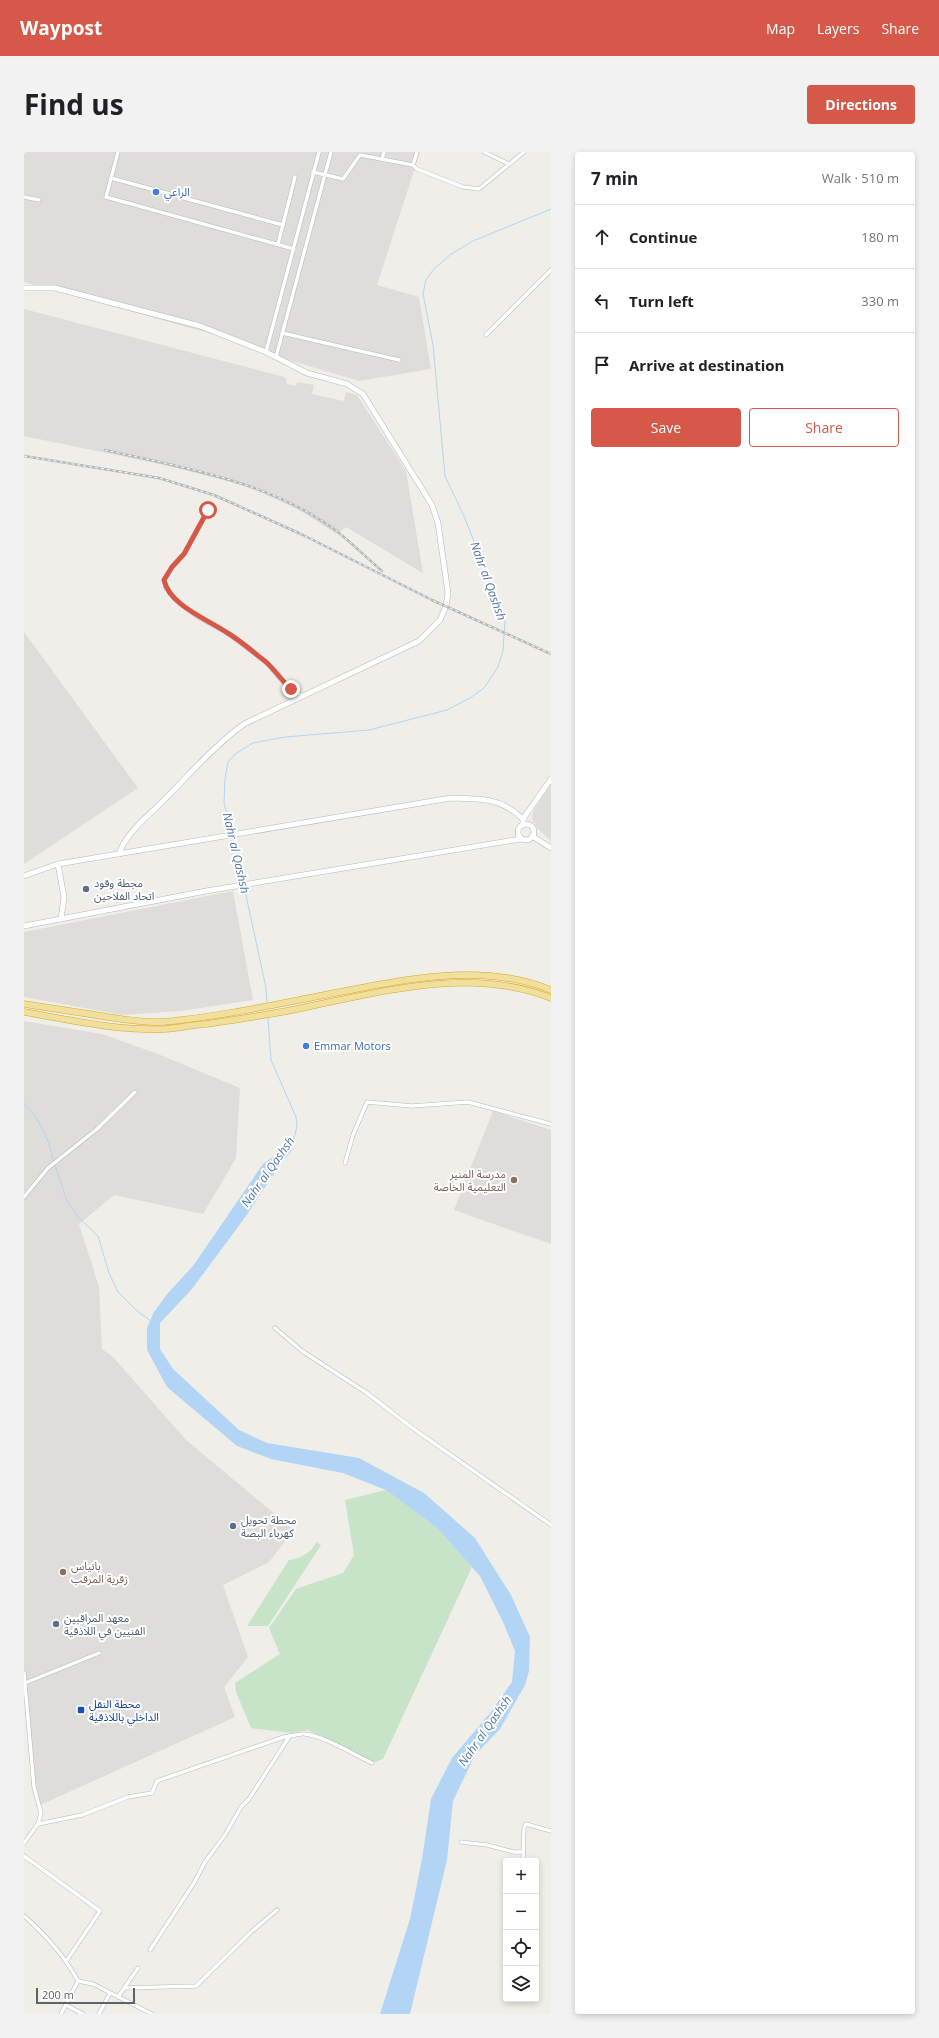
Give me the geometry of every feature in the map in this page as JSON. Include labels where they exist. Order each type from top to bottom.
[{"type":"highway","points":[[24,1004],[126,1020],[160,1022],[239,1011],[421,977],[462,974],[495,976],[540,986],[551,990]]},
{"type":"highway","points":[[24,1012],[121,1027],[164,1029],[239,1019],[354,996],[441,983],[482,982],[512,987],[551,998]]},
{"type":"street","points":[[118,152],[106,198],[294,248]]},
{"type":"street","points":[[266,352],[319,152]]},
{"type":"street","points":[[276,357],[331,152]]},
{"type":"street","points":[[382,159],[384,152]]},
{"type":"street","points":[[413,165],[417,152]]},
{"type":"street","points":[[484,152],[509,164]]},
{"type":"street","points":[[313,172],[343,179],[360,154],[413,165],[416,168],[463,187],[479,189],[524,152]]},
{"type":"street","points":[[278,244],[295,177]]},
{"type":"street","points":[[111,178],[283,225]]},
{"type":"street","points":[[24,197],[39,200]]},
{"type":"street","points":[[486,335],[551,270]]},
{"type":"street","points":[[24,288],[55,288],[194,324],[266,352],[307,373],[347,384],[363,394],[432,505],[438,523],[448,593],[440,620],[419,641],[244,724],[223,740],[126,840],[119,854]]},
{"type":"street","points":[[282,333],[399,360]]},
{"type":"street","points":[[208,510],[184,554],[172,567],[164,580],[166,588],[179,602],[198,617],[226,632],[267,663],[283,682],[302,696]]},
{"type":"street","points":[[521,839],[518,833],[519,828],[523,825],[523,819],[551,779]]},
{"type":"street","points":[[24,876],[58,864],[451,798],[479,799],[500,803],[511,808],[523,819]]},
{"type":"street","points":[[24,926],[236,887],[521,839],[528,840],[532,836],[533,831],[531,827],[523,825]]},
{"type":"street","points":[[532,836],[551,848]]},
{"type":"street","points":[[58,864],[64,897],[61,919]]},
{"type":"street","points":[[24,1197],[48,1168],[97,1129],[136,1092]]},
{"type":"street","points":[[345,1163],[353,1135],[367,1102],[412,1106],[468,1102],[551,1124]]},
{"type":"street","points":[[275,1328],[302,1351],[367,1393],[411,1427],[551,1525]]},
{"type":"street","points":[[25,1683],[99,1653]]},
{"type":"street","points":[[24,1673],[34,1787],[40,1813],[38,1824],[24,1843]]},
{"type":"street","points":[[38,1824],[82,1815],[128,1797],[152,1793],[157,1781],[284,1737],[289,1738],[303,1734],[322,1738],[372,1763]]},
{"type":"street","points":[[150,1950],[194,1883],[205,1862],[225,1835],[241,1807],[249,1799],[289,1738]]},
{"type":"street","points":[[523,1858],[524,1828],[526,1824],[551,1831]]},
{"type":"street","points":[[461,1842],[487,1845],[514,1852],[523,1852]]},
{"type":"street","points":[[24,1856],[100,1911],[67,1960]]},
{"type":"street","points":[[124,1988],[196,1986],[251,1932],[277,1910]]},
{"type":"street","points":[[24,1916],[44,1934],[67,1960],[78,1981]]},
{"type":"street","points":[[118,1997],[138,1968]]},
{"type":"street","points":[[78,1981],[87,1981],[152,2014]]},
{"type":"street","points":[[61,2014],[78,1981]]},
{"type":"street","points":[[99,2014],[110,1993]]},
{"type":"street","points":[[66,2005],[83,2014]]},
{"type":"shaded area","points":[[24,152],[420,152],[377,285],[419,297],[431,369],[359,381],[282,358],[263,348],[24,282]]},
{"type":"shaded area","points":[[24,309],[285,377],[287,384],[296,386],[297,382],[314,385],[312,394],[344,401],[346,392],[357,395],[406,471],[423,573],[346,527],[337,534],[299,510],[250,487],[165,465],[24,436]]},
{"type":"shaded area","points":[[24,632],[138,788],[24,864]]},
{"type":"shaded area","points":[[551,784],[551,841],[537,828],[532,819],[533,812]]},
{"type":"shaded area","points":[[233,891],[253,1000],[180,1011],[123,1015],[24,997],[24,932]]},
{"type":"shaded area","points":[[24,1021],[102,1034],[158,1054],[240,1088],[236,1158],[203,1214],[114,1195],[79,1224],[99,1287],[102,1349],[113,1357],[186,1440],[294,1530],[269,1562],[223,1585],[248,1657],[224,1687],[235,1717],[36,1807],[28,1701],[24,1701]]},
{"type":"shaded area","points":[[493,1111],[551,1130],[551,1244],[454,1210]]},
{"type":"green space","points":[[386,1490],[437,1528],[472,1567],[383,1759],[376,1762],[371,1761],[308,1730],[291,1733],[251,1728],[236,1692],[235,1683],[280,1654],[269,1628],[296,1589],[343,1573],[354,1555],[345,1500]]},
{"type":"green space","points":[[316,1542],[321,1545],[268,1626],[247,1626],[289,1560],[309,1552]]},
{"type":"water","points":[[295,1135],[292,1150],[277,1169],[246,1216],[192,1289],[160,1323],[160,1349],[173,1369],[239,1430],[267,1443],[359,1458],[424,1493],[475,1538],[511,1595],[530,1637],[529,1671],[525,1685],[500,1729],[475,1755],[453,1801],[447,1860],[410,2014],[380,2014],[410,1919],[422,1859],[431,1799],[452,1758],[491,1712],[512,1682],[515,1651],[503,1622],[480,1576],[437,1528],[386,1490],[343,1473],[271,1459],[237,1446],[167,1387],[147,1350],[147,1328],[154,1312],[168,1293],[193,1266],[263,1164],[278,1153]]},
{"type":"waterway","name":"Nahr al Qashsh","points":[[232,833],[224,803],[225,779],[228,762],[235,754],[253,743],[285,737],[369,730],[447,710],[470,698],[484,688],[498,667],[503,651],[505,621],[464,516],[445,476],[433,345],[423,294],[426,280],[433,270],[451,254],[473,241],[551,209]]},
{"type":"waterway","name":"Nahr al Qashsh","points":[[233,838],[243,883]]},
{"type":"waterway","name":"Nahr al Qashsh","points":[[244,886],[266,988],[267,1003]]},
{"type":"waterway","name":"Nahr al Qashsh","points":[[268,1018],[271,1060],[296,1117],[297,1126],[295,1135]]},
{"type":"waterway","points":[[24,1103],[35,1116],[43,1130],[54,1162]]},
{"type":"waterway","points":[[55,1165],[66,1199],[77,1216],[98,1236],[109,1273],[118,1292],[137,1311],[151,1321]]},
{"type":"railway","points":[[105,450],[166,463],[227,479],[286,501],[339,533],[382,571]]},
{"type":"railway","points":[[24,456],[159,478],[214,495],[303,535],[432,600],[551,654]]},
{"type":"place","name":"الراعي","points":[[156,192]]},
{"type":"place","name":"مجطة وقود اتحاد الفلاحين","points":[[86,889]]},
{"type":"place","name":"Emmar Motors","points":[[306,1046]]},
{"type":"place","name":"مدرسة المنير التعليمية الخاصة","points":[[514,1180]]},
{"type":"place","name":"محطة تحويل كهرباء البصة","points":[[233,1526]]},
{"type":"place","name":"بانياس زقرية المرقب","points":[[63,1572]]},
{"type":"place","name":"معهد المراقبين الفنيين في اللاذقية","points":[[56,1624]]},
{"type":"place","name":"محطة النقل الداخلي باللاذقية","points":[[81,1710]]},
{"type":"route","points":[[208,510],[184,554],[172,567],[164,580],[166,588],[179,602],[198,617],[226,632],[267,663],[291,689]]}]
